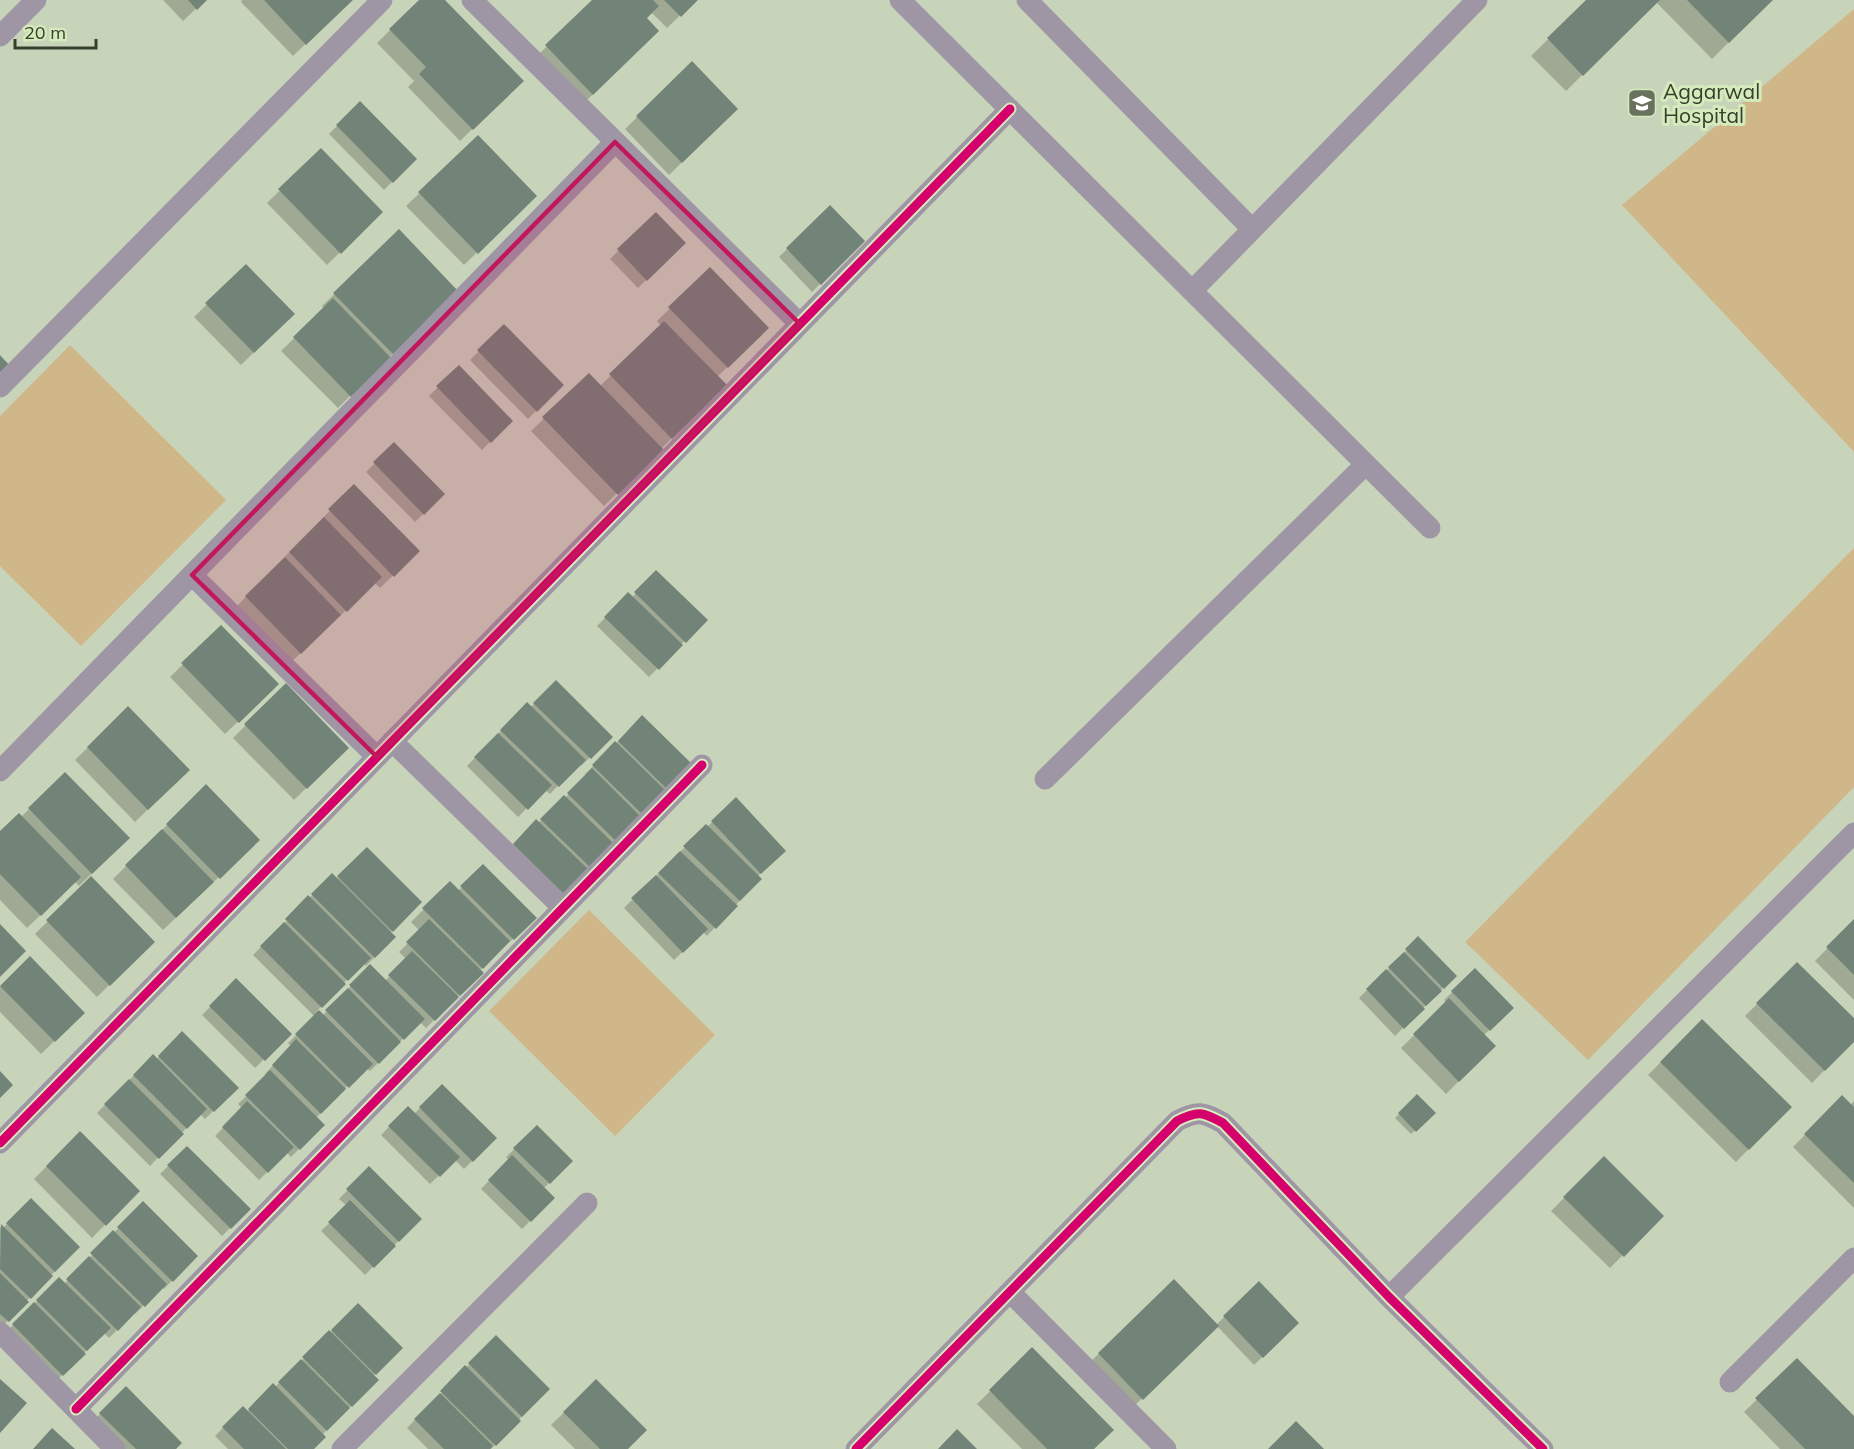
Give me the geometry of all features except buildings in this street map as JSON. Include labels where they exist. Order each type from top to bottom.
[{"type":"street","points":[[0,36],[36,0]]},
{"type":"street","points":[[0,387],[382,0]]},
{"type":"street","points":[[472,0],[800,324]]},
{"type":"street","points":[[900,0],[1430,528]]},
{"type":"street","points":[[1027,0],[1252,229]]},
{"type":"street","points":[[1192,291],[1477,0]]},
{"type":"street","points":[[0,1143],[1010,109]]},
{"type":"street","points":[[0,771],[615,142]]},
{"type":"street","points":[[1045,779],[1365,464]]},
{"type":"street","points":[[192,575],[377,757]]},
{"type":"street","points":[[392,741],[563,908]]},
{"type":"street","points":[[76,1409],[702,765]]},
{"type":"street","points":[[1389,1297],[1854,834]]},
{"type":"street","points":[[856,1449],[1177,1121],[1193,1113],[1207,1114],[1223,1123],[1389,1297],[1543,1449]]},
{"type":"street","points":[[342,1449],[587,1203]]},
{"type":"street","points":[[1730,1382],[1854,1258]]},
{"type":"street","points":[[1010,1292],[1166,1449]]},
{"type":"street","points":[[0,1332],[115,1449]]},
{"type":"highlighted area","points":[[615,142],[800,324],[377,757],[192,575]]},
{"type":"shaded area","points":[[1854,9],[1854,452],[1622,205]]},
{"type":"shaded area","points":[[70,345],[226,500],[81,646],[0,566],[0,416]]},
{"type":"shaded area","points":[[1854,548],[1854,787],[1588,1060],[1465,942]]},
{"type":"shaded area","points":[[589,910],[715,1035],[615,1136],[489,1011]]},
{"type":"cycle path","points":[[0,1143],[1010,109]]},
{"type":"cycle path","points":[[76,1409],[702,765]]},
{"type":"cycle path","points":[[856,1449],[1177,1121],[1196,1114],[1210,1116],[1223,1123],[1389,1297],[1543,1449]]},
{"type":"place","name":"Aggarwal Hospital","points":[[1642,103]]}]
